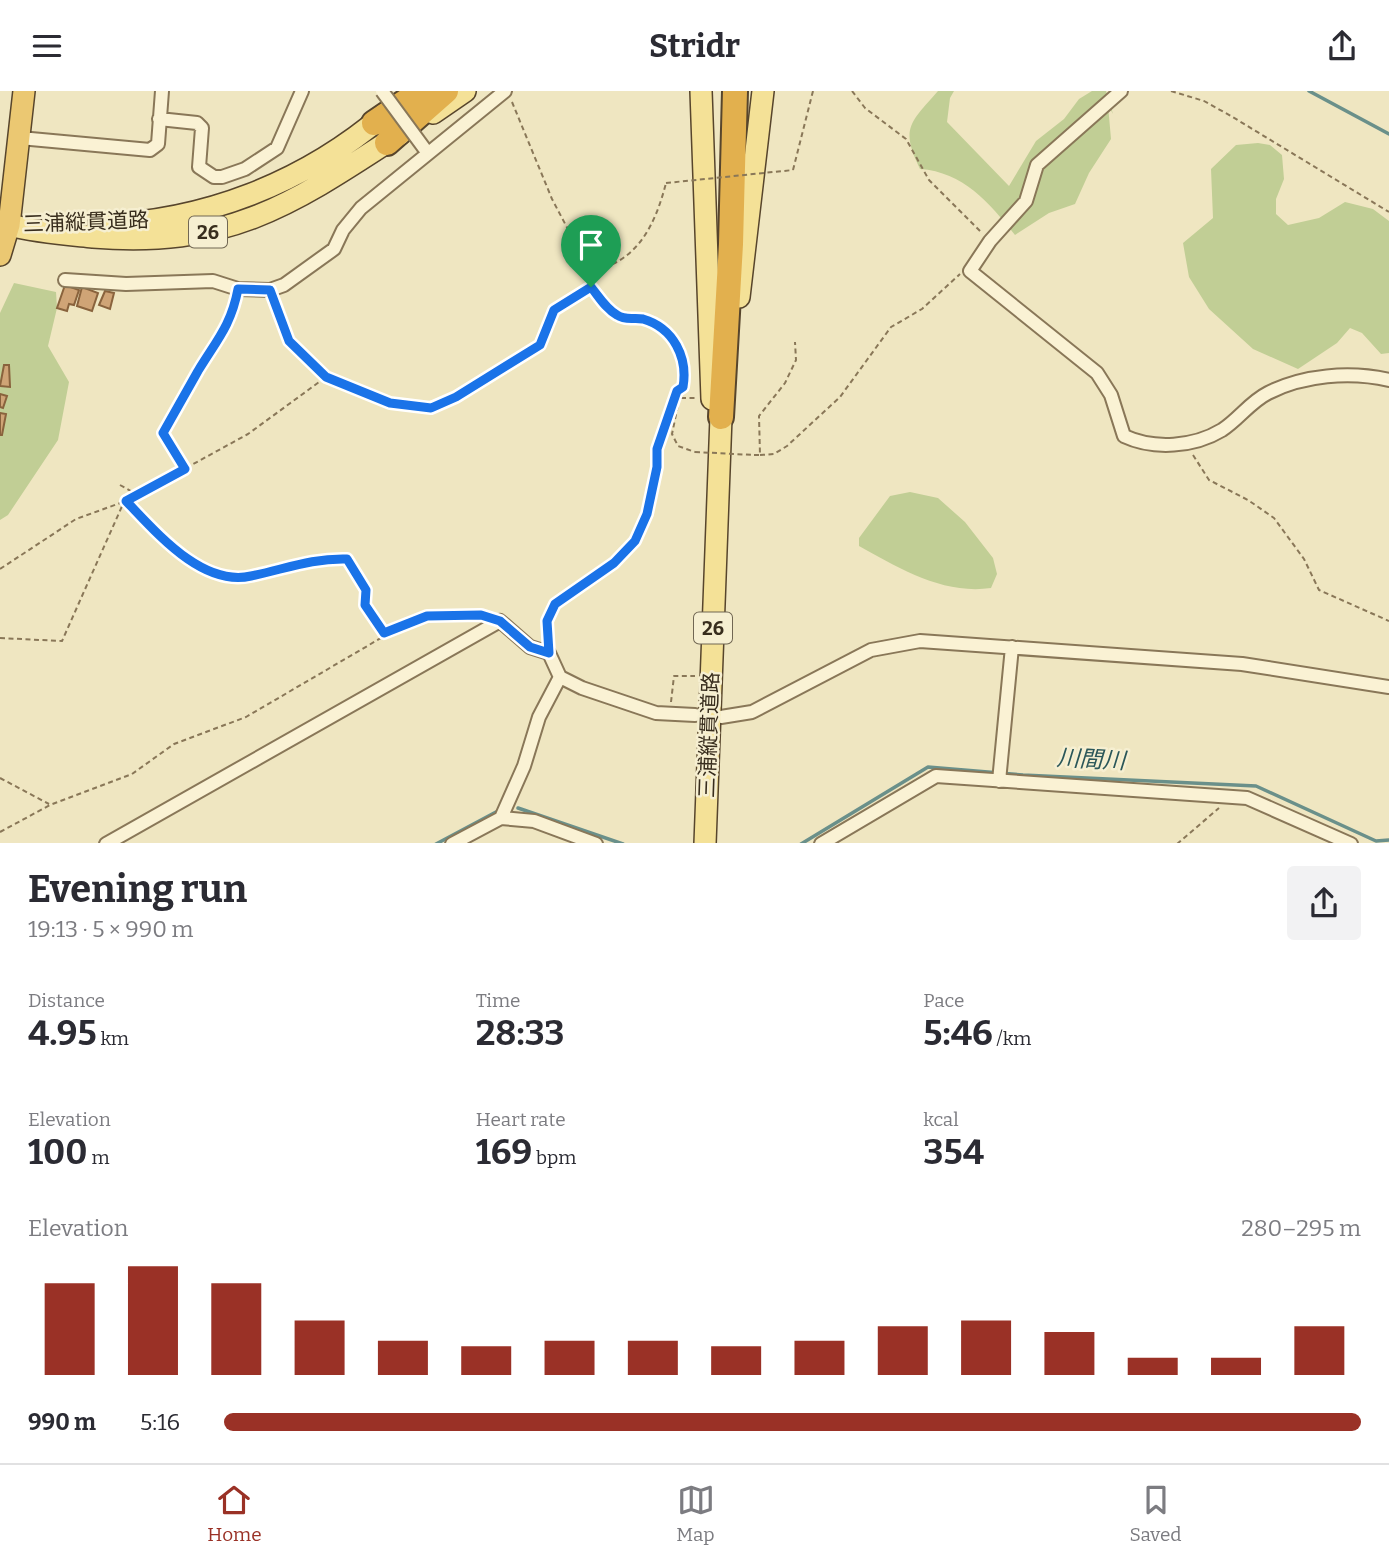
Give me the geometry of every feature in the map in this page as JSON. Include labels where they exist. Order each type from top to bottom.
[{"type":"highway","points":[[0,255],[9,225],[24,91]]},
{"type":"highway","name":"26","points":[[380,133],[422,91]]},
{"type":"highway","name":"26","points":[[380,133],[446,91]]},
{"type":"highway","name":"26","points":[[727,91],[727,243]]},
{"type":"highway","name":"26","points":[[721,417],[735,91]]},
{"type":"main road","points":[[380,133],[414,91]]},
{"type":"main road","name":"26","points":[[380,133],[466,91]]},
{"type":"main road","name":"26","points":[[701,91],[713,434],[720,474]]},
{"type":"main road","points":[[720,474],[763,91]]},
{"type":"main road","name":"三浦縦貫道路","points":[[9,225],[34,232],[115,238],[170,239],[212,232],[264,215],[330,182],[380,133]]},
{"type":"main road","name":"三浦縦貫道路","points":[[705,842],[721,417]]},
{"type":"street","points":[[20,138],[150,150],[158,144],[162,91]]},
{"type":"street","points":[[159,119],[197,123],[202,128],[199,167],[214,177],[222,177],[244,169],[277,148],[302,91]]},
{"type":"street","points":[[382,91],[426,150]]},
{"type":"street","points":[[65,280],[126,284],[213,281],[238,289],[270,290],[284,285],[334,249],[343,230],[362,208],[426,150],[507,91]]},
{"type":"street","points":[[1121,91],[1037,165],[1026,201],[990,240],[970,271],[1097,373],[1111,395],[1124,436],[1136,442],[1188,445],[1221,430],[1253,402],[1290,385],[1337,376],[1389,380]]},
{"type":"street","points":[[106,843],[500,621],[530,647],[549,653],[560,677],[647,710],[695,715]]},
{"type":"street","points":[[720,717],[752,712],[871,650],[900,643],[1012,647],[1242,664],[1389,687]]},
{"type":"street","points":[[999,775],[1012,647]]},
{"type":"street","points":[[501,818],[524,766],[539,717],[560,677]]},
{"type":"street","points":[[821,843],[936,776],[999,775],[1247,798],[1351,843]]},
{"type":"street","points":[[453,843],[501,818],[534,821],[596,843]]},
{"type":"path","points":[[507,91],[521,130],[587,271],[591,287],[617,316],[628,320],[642,319],[664,331],[682,351],[685,372],[672,434],[678,446],[695,452],[774,454],[841,397],[891,327],[922,309],[962,272],[970,271]]},
{"type":"path","points":[[587,271],[609,267],[626,257],[644,239],[659,211],[666,183],[793,170],[813,91]]},
{"type":"path","points":[[852,91],[865,108],[906,139],[929,180],[990,240]]},
{"type":"path","points":[[1173,91],[1204,101],[1231,115],[1389,211]]},
{"type":"path","points":[[270,290],[289,341],[326,377],[390,403],[431,408],[464,392],[540,345],[554,310],[591,287]]},
{"type":"path","points":[[185,469],[163,433],[199,369],[222,338],[235,308],[238,289]]},
{"type":"path","points":[[760,454],[759,416],[785,383],[796,360],[795,342]]},
{"type":"path","points":[[0,569],[76,519],[125,502],[248,435],[326,377]]},
{"type":"path","points":[[549,653],[547,621],[555,604],[614,563],[635,541],[647,514],[657,467],[657,449],[677,391],[683,387]]},
{"type":"path","points":[[680,398],[705,398]]},
{"type":"path","points":[[1188,445],[1209,480],[1248,500],[1279,524],[1319,590],[1389,621]]},
{"type":"path","points":[[120,485],[138,495]]},
{"type":"path","points":[[125,502],[191,561],[206,571],[229,578],[249,577],[324,558],[347,559],[366,590],[365,605],[384,633]]},
{"type":"path","points":[[0,638],[62,641],[125,502]]},
{"type":"path","points":[[0,832],[50,804],[132,774],[174,744],[246,717],[384,633],[427,616],[481,615],[500,621]]},
{"type":"path","points":[[670,713],[674,676],[700,676]]},
{"type":"path","points":[[0,778],[50,804]]},
{"type":"path","points":[[1177,843],[1231,798]]},
{"type":"path","points":[[1027,843],[1045,843]]},
{"type":"green space","points":[[938,91],[954,91],[950,98],[947,122],[1009,186],[1036,141],[1064,119],[1079,99],[1092,91],[1106,91],[1113,114],[1108,105],[1111,139],[1089,173],[1075,204],[1049,213],[1015,235],[974,191],[949,176],[920,169],[910,144],[911,127]]},
{"type":"green space","points":[[1236,145],[1270,145],[1282,155],[1284,179],[1276,199],[1276,214],[1288,225],[1319,218],[1345,202],[1373,209],[1389,221],[1389,353],[1381,354],[1362,333],[1350,328],[1337,343],[1298,369],[1253,349],[1209,309],[1189,277],[1183,243],[1213,218],[1211,169]]},
{"type":"green space","points":[[14,283],[56,292],[57,308],[48,346],[69,382],[58,440],[8,515],[0,520],[0,313]]},
{"type":"green space","points":[[910,492],[938,498],[965,522],[993,558],[997,574],[991,588],[973,589],[939,584],[906,571],[859,546],[859,538],[890,496]]},
{"type":"building","points":[[65,285],[79,290],[74,305],[69,304],[67,311],[57,308]]},
{"type":"building","points":[[82,287],[98,293],[92,311],[77,306]]},
{"type":"building","points":[[105,291],[114,293],[110,309],[99,305]]},
{"type":"building","points":[[4,365],[9,365],[10,387],[0,386]]},
{"type":"building","points":[[0,394],[7,396],[3,408],[0,407]]},
{"type":"building","points":[[0,413],[6,414],[2,435],[0,435]]},
{"type":"waterway","points":[[1309,91],[1389,134]]},
{"type":"waterway","name":"川間川","points":[[803,843],[928,767],[1023,775],[1256,786],[1376,841],[1389,840]]},
{"type":"waterway","name":"川間川","points":[[518,808],[620,843]]},
{"type":"waterway","name":"川間川","points":[[438,843],[496,812]]},
{"type":"route","points":[[591,287],[617,316],[628,320],[642,319],[664,331],[682,351],[685,372],[683,387],[677,391],[657,449],[657,467],[647,514],[635,541],[614,563],[561,597],[555,604],[546,628],[549,653],[530,647],[492,616],[427,616],[384,633],[365,605],[366,590],[347,559],[324,558],[249,577],[229,578],[206,571],[191,561],[126,501],[185,469],[163,433],[199,369],[222,338],[235,308],[238,289],[270,290],[289,341],[326,377],[390,403],[408,408],[431,408],[456,397],[540,345],[554,310],[591,287]]}]
